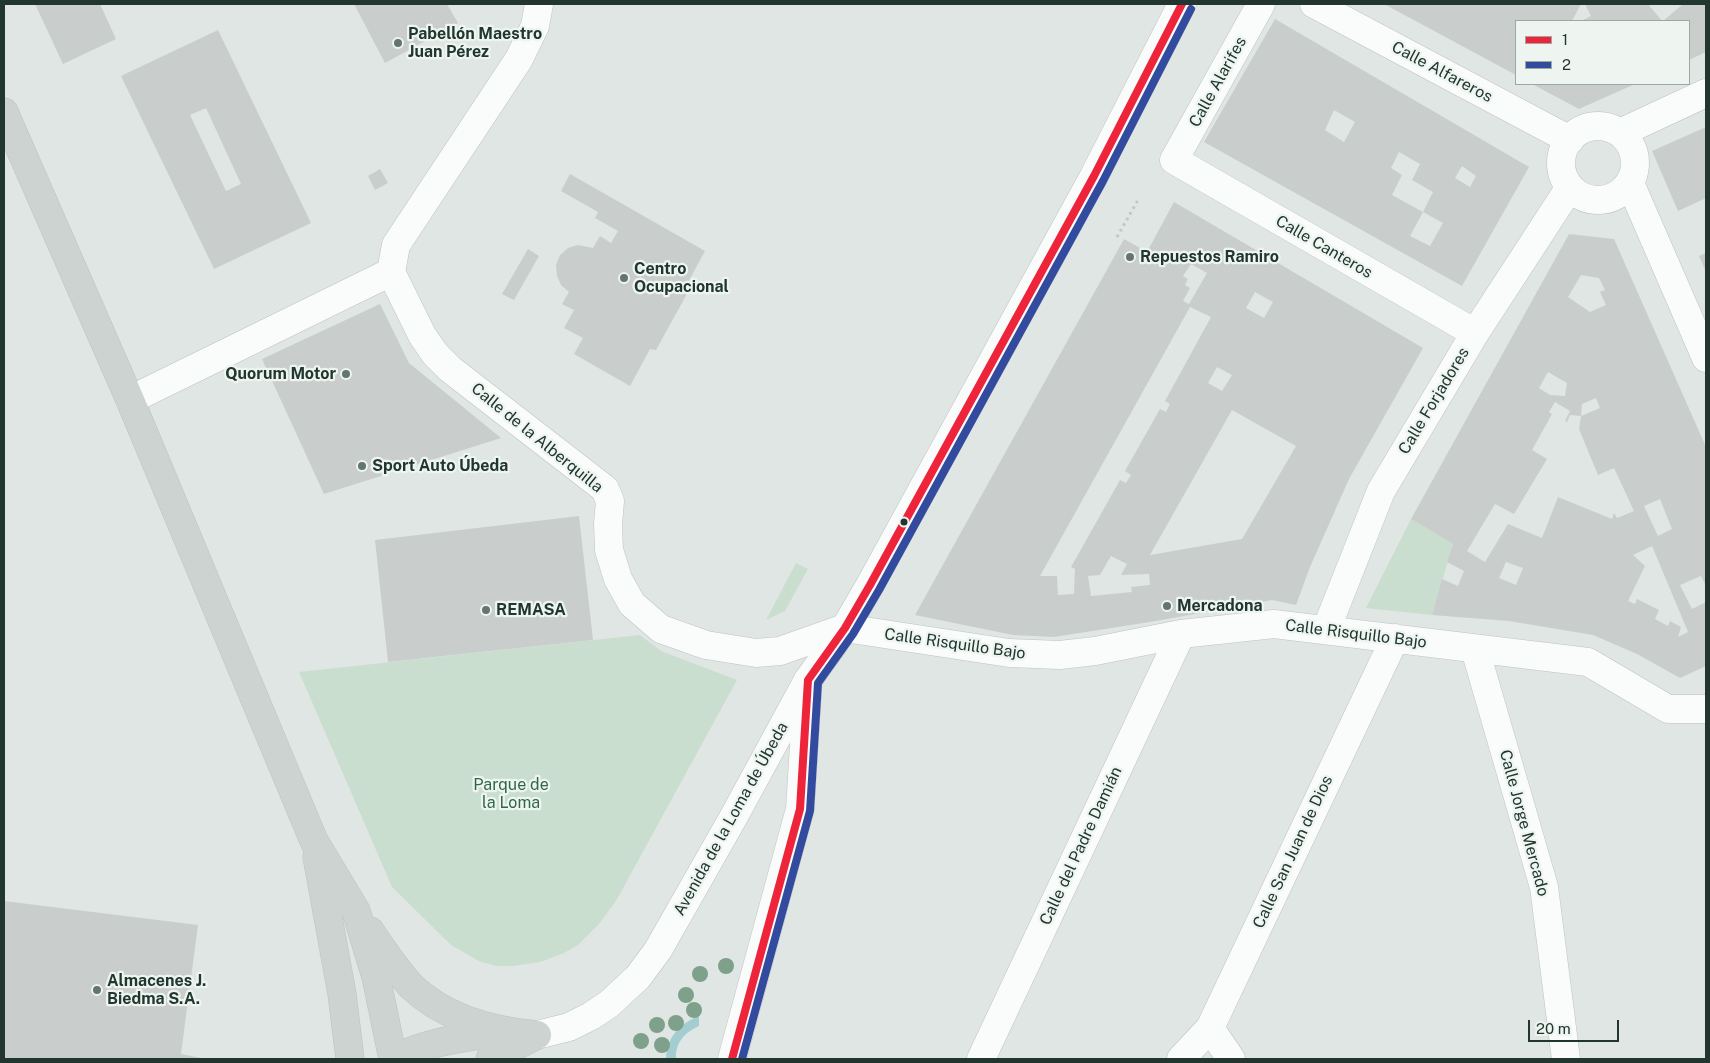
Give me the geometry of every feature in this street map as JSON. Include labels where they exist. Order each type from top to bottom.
[{"type":"main road","points":[[4,112],[130,400],[314,841],[356,911],[395,967],[413,987],[450,1013],[492,1051]]},
{"type":"main road","points":[[314,841],[342,994],[350,1059]]},
{"type":"main road","points":[[325,898],[347,955],[360,1004],[370,1027],[393,1059]]},
{"type":"main road","points":[[356,911],[376,977],[393,1059]]},
{"type":"main road","points":[[393,1059],[413,1049],[434,1042],[492,1051],[537,1036]]},
{"type":"street","points":[[130,400],[391,272],[396,245],[519,59],[535,26],[539,4]]},
{"type":"street","name":"Avenida de la Loma de Úbeda","points":[[537,1036],[569,1027],[610,1004],[638,976],[658,950],[808,680],[845,628],[1094,176],[1182,4]]},
{"type":"street","name":"Calle Alarifes","points":[[1174,160],[1262,4]]},
{"type":"street","name":"Calle Alfareros","points":[[1314,4],[1570,140]]},
{"type":"street","points":[[1620,133],[1706,93]]},
{"type":"street","points":[[1591,127],[1606,127],[1620,133],[1632,148],[1635,159],[1630,183],[1616,196],[1604,200],[1585,198],[1570,187],[1564,176],[1562,164],[1564,151],[1570,140],[1577,133],[1591,127]]},
{"type":"street","name":"Calle Canteros","points":[[1174,160],[1474,333]]},
{"type":"street","points":[[1630,183],[1706,358]]},
{"type":"street","name":"Calle Forjadores","points":[[1326,630],[1381,491],[1474,333],[1570,187]]},
{"type":"street","name":"Calle de la Alberquilla","points":[[391,272],[422,335],[443,363],[605,490],[610,501],[608,524],[609,550],[618,579],[632,604],[656,625],[688,640],[756,653],[780,651],[845,628]]},
{"type":"street","name":"Calle Risquillo Bajo","points":[[845,628],[1035,655],[1095,651],[1181,634],[1274,624],[1588,662],[1668,709],[1706,711]]},
{"type":"street","name":"Calle del Padre Damián","points":[[981,1059],[1181,634]]},
{"type":"street","name":"Calle San Juan de Dios","points":[[1181,1059],[1210,1028],[1394,638]]},
{"type":"street","name":"Calle Jorge Mercado","points":[[1475,649],[1544,888],[1566,1059]]},
{"type":"street","points":[[732,1059],[800,810],[808,680]]},
{"type":"street","points":[[1210,1028],[1231,1059]]},
{"type":"path","points":[[1117,237],[1138,200]]},
{"type":"green space","points":[[1411,519],[1453,544],[1432,615],[1366,608]]},
{"type":"green space","points":[[796,563],[808,569],[785,611],[766,620]]},
{"type":"green space","name":"Parque de la Loma","points":[[640,635],[661,651],[737,680],[616,901],[599,924],[578,945],[564,953],[540,962],[513,966],[496,966],[479,961],[451,945],[392,887],[299,672]]},
{"type":"water","points":[[699,1016],[699,1026],[689,1031],[679,1043],[676,1059],[666,1059],[669,1044],[675,1032]]},
{"type":"building","points":[[35,4],[100,4],[116,39],[63,64]]},
{"type":"building","name":"Pabellón Maestro Juan Pérez","points":[[354,4],[447,4],[458,23],[385,63]]},
{"type":"building","points":[[1384,4],[1581,4],[1573,20],[1515,20],[1515,74]]},
{"type":"building","points":[[1585,4],[1648,4],[1661,20],[1583,20],[1591,16]]},
{"type":"building","points":[[1683,4],[1706,4],[1706,52],[1690,60],[1690,20],[1664,20]]},
{"type":"building","points":[[1275,19],[1529,167],[1462,286],[1204,142]],"holes":[[[1334,110],[1355,122],[1344,142],[1325,130]],[[1399,152],[1420,164],[1412,180],[1433,192],[1423,212],[1392,195],[1402,175],[1391,168]],[[1462,166],[1476,176],[1470,187],[1455,178]],[[1423,212],[1443,223],[1430,246],[1410,236]]]},
{"type":"building","points":[[218,30],[311,223],[214,269],[121,76]],"holes":[[[206,108],[241,184],[226,191],[190,115]]]},
{"type":"building","points":[[1534,85],[1633,85],[1579,109]]},
{"type":"building","points":[[1706,127],[1706,198],[1678,211],[1652,151]]},
{"type":"building","points":[[380,169],[388,183],[375,190],[368,176]]},
{"type":"building","name":"Centro Ocupacional","points":[[570,174],[705,251],[686,286],[688,292],[656,350],[650,349],[630,386],[574,354],[583,338],[564,328],[574,310],[562,304],[569,292],[561,285],[557,276],[556,265],[560,255],[568,248],[578,245],[593,248],[600,236],[611,243],[618,231],[595,218],[598,212],[561,191]]},
{"type":"building","points":[[1174,202],[1423,348],[1349,479],[1310,567],[1296,605],[1272,600],[1054,637],[1013,635],[915,615],[1124,239],[1147,252]],"holes":[[[1191,264],[1207,273],[1189,304],[1183,301],[1190,288],[1185,285],[1188,279],[1183,276]],[[1255,292],[1273,302],[1264,318],[1246,308]],[[1190,307],[1211,317],[1165,401],[1170,404],[1166,412],[1160,409],[1125,471],[1131,475],[1126,483],[1120,480],[1071,567],[1075,569],[1074,594],[1058,595],[1057,576],[1040,576]],[[1217,367],[1232,375],[1222,391],[1208,383]],[[1232,410],[1296,446],[1242,539],[1150,555]],[[1111,556],[1127,564],[1121,575],[1149,574],[1150,585],[1131,587],[1132,592],[1091,596],[1088,576],[1100,575]]]},
{"type":"building","points":[[1569,234],[1614,239],[1706,447],[1706,586],[1701,576],[1680,585],[1692,609],[1706,602],[1706,666],[1680,678],[1637,654],[1593,635],[1509,621],[1432,615],[1442,579],[1458,586],[1464,571],[1447,562],[1453,544],[1411,519]],"holes":[[[1581,275],[1599,278],[1605,290],[1600,292],[1606,305],[1590,312],[1568,297]],[[1548,372],[1567,383],[1565,396],[1550,395],[1539,388]],[[1596,398],[1600,408],[1581,416],[1582,404]],[[1555,402],[1570,411],[1565,421],[1567,422],[1570,415],[1581,416],[1579,429],[1598,475],[1614,468],[1634,511],[1617,518],[1614,513],[1612,519],[1558,497],[1542,538],[1508,524],[1485,562],[1467,551],[1495,504],[1514,514],[1547,459],[1532,450],[1552,414],[1549,412]],[[1660,499],[1672,529],[1658,536],[1644,506]],[[1652,546],[1688,632],[1678,637],[1681,627],[1670,621],[1668,626],[1655,619],[1659,610],[1637,599],[1635,604],[1628,601],[1645,566],[1633,555]],[[1506,562],[1523,568],[1516,585],[1499,578]]]},
{"type":"building","points":[[528,249],[539,256],[514,300],[502,294]]},
{"type":"building","points":[[1706,253],[1706,272],[1699,256]]},
{"type":"building","points":[[380,304],[409,363],[501,438],[324,494],[262,359]]},
{"type":"building","name":"REMASA","points":[[579,516],[593,640],[388,662],[375,540]]},
{"type":"building","name":"Almacenes J. Biedma S.A.","points":[[4,901],[198,925],[181,1054],[206,1059],[4,1059]]},
{"type":"transit line","name":"1","points":[[732,1059],[800,809],[808,680],[845,628],[870,585],[1094,176],[1182,4]]},
{"type":"transit line","name":"2","points":[[742,1059],[810,811],[818,683],[853,634],[879,590],[1103,181],[1191,9]]},
{"type":"place","name":"Pabellón Maestro Juan Pérez","points":[[398,43]]},
{"type":"place","name":"Repuestos Ramiro","points":[[1130,257]]},
{"type":"place","name":"Centro Ocupacional","points":[[624,278]]},
{"type":"place","name":"Quorum Motor","points":[[346,374]]},
{"type":"place","name":"Sport Auto Úbeda","points":[[362,466]]},
{"type":"place","name":"Mercadona","points":[[1167,606]]},
{"type":"place","name":"REMASA","points":[[486,610]]},
{"type":"place","name":"Almacenes J. Biedma S.A.","points":[[97,990]]}]
